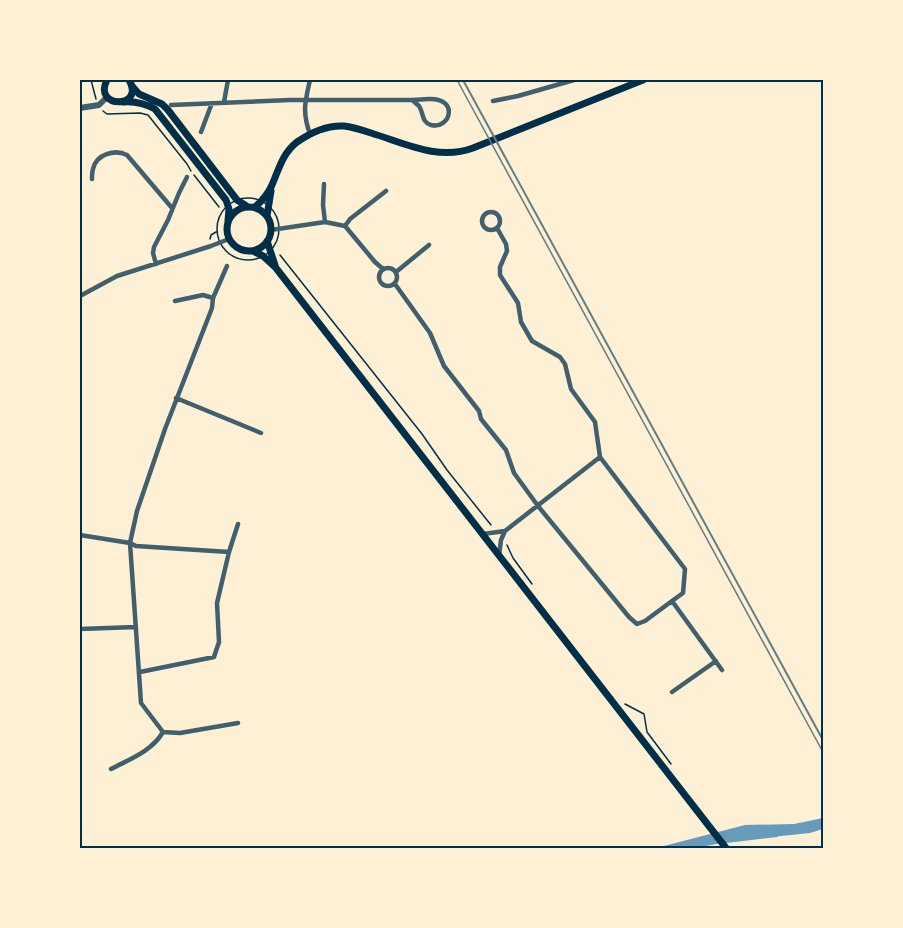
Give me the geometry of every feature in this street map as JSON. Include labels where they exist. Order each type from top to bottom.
[{"type":"main road","points":[[107,80],[104,88],[107,97],[114,102],[141,102],[155,109],[226,200],[229,209],[227,233],[233,245],[246,251],[260,248],[267,241],[271,230],[267,216],[261,210],[237,200],[168,110],[162,104],[140,94],[131,83]]},
{"type":"main road","points":[[228,221],[236,210],[252,207],[266,195],[289,149],[310,134],[326,128],[345,126],[436,153],[451,153],[473,148],[643,80]]},
{"type":"main road","points":[[123,102],[132,94],[131,83]]},
{"type":"main road","points":[[267,216],[272,185]]},
{"type":"main road","points":[[267,241],[272,249],[276,267]]},
{"type":"main road","points":[[253,251],[276,267],[725,848]]},
{"type":"street","points":[[224,102],[228,80]]},
{"type":"street","points":[[310,80],[304,109],[310,134]]},
{"type":"street","points":[[493,101],[574,80]]},
{"type":"street","points":[[80,108],[99,105],[107,97]]},
{"type":"street","points":[[171,105],[305,100],[434,99],[442,101],[448,108],[448,117],[442,124],[434,126],[429,124],[423,119],[419,106],[412,100]]},
{"type":"street","points":[[201,132],[212,103]]},
{"type":"street","points":[[92,179],[93,166],[98,160],[111,152],[121,152],[127,155],[172,208]]},
{"type":"street","points":[[156,264],[154,247],[187,177]]},
{"type":"street","points":[[324,184],[325,222]]},
{"type":"street","points":[[345,226],[350,219],[386,191]]},
{"type":"street","points":[[271,230],[325,222],[345,226],[383,269]]},
{"type":"street","points":[[395,284],[430,333],[444,366],[506,450],[514,473],[538,506],[629,617],[636,624],[645,621],[683,593],[685,569],[600,457],[595,422],[571,389],[565,364],[560,357],[532,341],[521,322],[518,303],[500,275],[500,267],[507,250],[506,243],[496,228]]},
{"type":"street","points":[[80,296],[117,276],[229,239]]},
{"type":"street","points":[[396,272],[429,245]]},
{"type":"street","points":[[227,266],[176,398],[137,511],[130,543],[141,703],[163,732],[180,733],[237,723]]},
{"type":"street","points":[[390,268],[396,272],[398,278],[395,284],[388,287],[382,284],[379,275],[383,269],[390,268]]},
{"type":"street","points":[[175,300],[203,295],[213,298]]},
{"type":"street","points":[[176,398],[261,433]]},
{"type":"street","points":[[499,556],[505,531],[600,457]]},
{"type":"street","points":[[140,672],[214,657],[219,642],[218,603],[238,524]]},
{"type":"street","points":[[483,534],[505,531]]},
{"type":"street","points":[[80,535],[136,546],[230,552]]},
{"type":"street","points":[[672,601],[722,670]]},
{"type":"street","points":[[80,629],[136,627]]},
{"type":"street","points":[[672,692],[716,661]]},
{"type":"street","points":[[111,769],[142,752],[158,740],[163,732]]},
{"type":"path","points":[[91,80],[99,105],[106,114],[140,113],[150,117],[223,211],[217,226],[220,243],[229,253],[236,258],[248,260],[263,256],[272,249]]},
{"type":"water","points":[[823,818],[823,829],[810,833],[732,841],[696,848],[656,848],[745,825],[794,824]]},
{"type":"waterway","points":[[726,842],[777,836]]},
{"type":"tram line","points":[[457,80],[824,754]]},
{"type":"railway","points":[[463,80],[824,742]]}]
